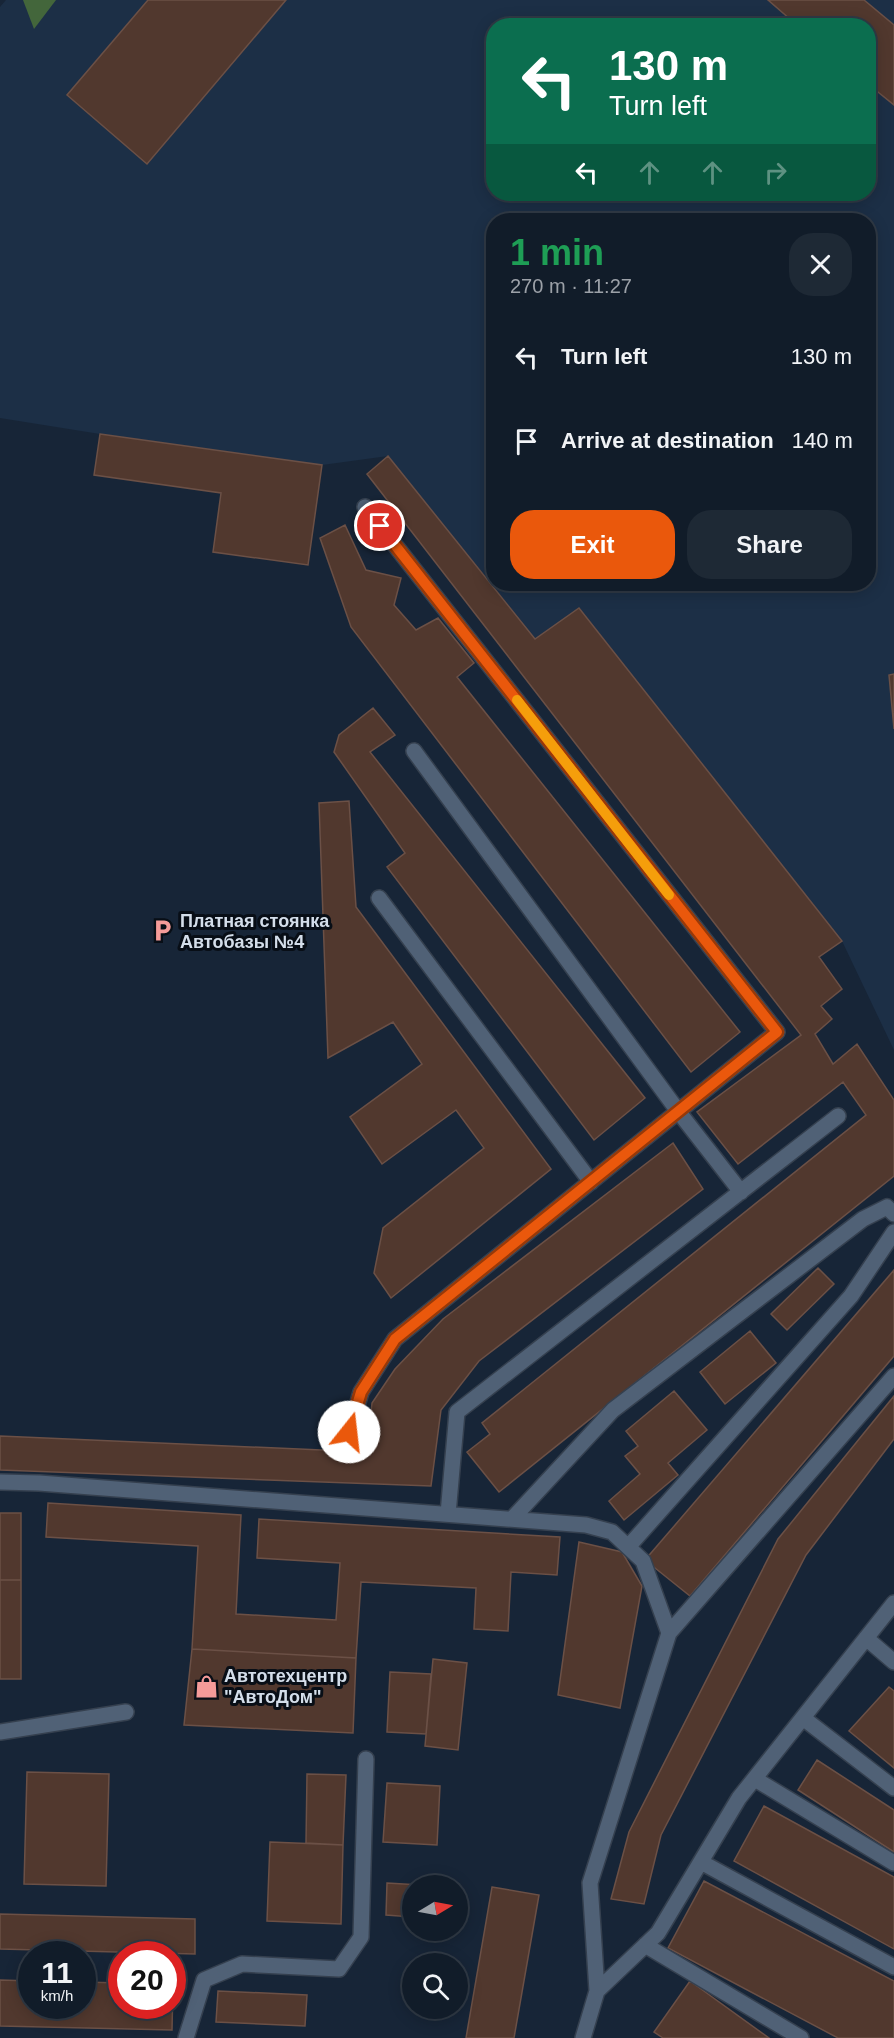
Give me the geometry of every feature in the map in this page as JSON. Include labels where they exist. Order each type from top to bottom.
[{"type":"lane","points":[[349,1432],[361,1392],[395,1339],[777,1032],[365,507]]},
{"type":"lane","points":[[414,751],[678,1111],[741,1192]]},
{"type":"lane","points":[[379,898],[591,1182]]},
{"type":"lane","points":[[448,1514],[458,1412],[838,1116]]},
{"type":"lane","points":[[512,1519],[614,1410],[863,1219],[887,1207],[894,1214]]},
{"type":"lane","points":[[628,1547],[851,1296],[894,1232]]},
{"type":"lane","points":[[584,2038],[597,1991],[590,1883],[669,1633],[894,1376]]},
{"type":"lane","points":[[0,1482],[39,1483],[586,1525],[612,1532],[643,1561],[669,1633]]},
{"type":"lane","points":[[597,1991],[658,1933],[740,1798],[894,1603]]},
{"type":"lane","points":[[866,1638],[894,1662]]},
{"type":"lane","points":[[0,1732],[126,1712]]},
{"type":"lane","points":[[803,1718],[894,1788]]},
{"type":"lane","points":[[186,2038],[204,1980],[242,1964],[339,1969],[361,1937],[366,1759]]},
{"type":"lane","points":[[755,1779],[894,1863]]},
{"type":"lane","points":[[701,1862],[894,1967]]},
{"type":"lane","points":[[645,1945],[801,2038]]},
{"type":"shaded area","points":[[6,0],[894,0],[894,1050],[842,941],[580,609],[535,639],[496,591],[876,591],[876,213],[486,213],[486,578],[388,456],[322,465],[0,418],[0,7]]},
{"type":"green space","points":[[23,0],[56,0],[34,29]]},
{"type":"building","points":[[148,0],[286,0],[147,164],[67,95]]},
{"type":"building","points":[[768,0],[864,0],[894,25],[894,105],[876,90],[876,18],[789,18]]},
{"type":"building","points":[[100,434],[322,465],[308,565],[213,552],[221,493],[94,475]]},
{"type":"building","points":[[388,456],[486,578],[486,591],[496,591],[535,639],[579,608],[842,941],[819,957],[842,989],[821,1006],[832,1019],[815,1034],[833,1064],[857,1044],[894,1100],[894,1176],[499,1492],[467,1452],[490,1434],[482,1423],[866,1115],[843,1082],[738,1164],[697,1112],[801,1035],[367,474]]},
{"type":"building","points":[[345,525],[366,570],[401,578],[394,605],[416,630],[438,618],[474,663],[457,677],[740,1032],[691,1072],[351,627],[320,538]]},
{"type":"building","points":[[894,674],[894,729],[889,675]]},
{"type":"building","points":[[373,708],[395,735],[370,752],[645,1098],[594,1140],[387,867],[405,853],[334,752],[339,735]]},
{"type":"building","points":[[349,801],[356,907],[551,1169],[391,1298],[374,1273],[383,1228],[484,1148],[456,1110],[382,1164],[350,1117],[422,1064],[393,1022],[328,1058],[319,803]]},
{"type":"building","points":[[673,1143],[703,1189],[479,1361],[441,1410],[431,1486],[0,1470],[0,1436],[367,1452],[372,1403],[395,1369],[443,1319]]},
{"type":"building","points":[[818,1268],[834,1284],[787,1330],[771,1314]]},
{"type":"building","points":[[894,1270],[894,1356],[690,1596],[645,1560]]},
{"type":"building","points":[[750,1331],[776,1363],[725,1404],[700,1372]]},
{"type":"building","points":[[674,1391],[707,1430],[668,1463],[678,1475],[624,1520],[609,1501],[640,1474],[625,1456],[638,1446],[626,1431]]},
{"type":"building","points":[[894,1396],[894,1439],[806,1555],[661,1835],[644,1904],[611,1899],[629,1832],[778,1539]]},
{"type":"building","points":[[48,1503],[241,1515],[236,1614],[336,1620],[340,1563],[257,1558],[259,1519],[560,1537],[557,1575],[511,1572],[508,1631],[474,1629],[476,1588],[361,1582],[356,1658],[192,1649],[198,1546],[46,1537]]},
{"type":"building","points":[[0,1513],[21,1513],[21,1580],[0,1580]]},
{"type":"building","points":[[579,1542],[622,1552],[642,1586],[620,1708],[558,1695]]},
{"type":"building","points":[[0,1580],[21,1580],[21,1679],[0,1679]]},
{"type":"building","points":[[192,1649],[356,1658],[353,1733],[184,1725]]},
{"type":"building","points":[[433,1659],[467,1663],[458,1750],[425,1746]]},
{"type":"building","points":[[390,1672],[431,1674],[426,1734],[387,1732]]},
{"type":"building","points":[[889,1687],[894,1691],[894,1768],[849,1731]]},
{"type":"building","points":[[817,1760],[894,1810],[894,1852],[798,1790]]},
{"type":"building","points":[[27,1772],[109,1774],[106,1886],[24,1884]]},
{"type":"building","points":[[307,1774],[346,1775],[343,1845],[306,1843]]},
{"type":"building","points":[[387,1783],[440,1786],[437,1845],[383,1842]]},
{"type":"building","points":[[764,1806],[894,1877],[894,1949],[734,1861]]},
{"type":"building","points":[[270,1842],[343,1845],[341,1924],[267,1921]]},
{"type":"building","points":[[704,1881],[894,1981],[894,2038],[838,2038],[668,1948]]},
{"type":"building","points":[[387,1883],[402,1884],[402,1916],[386,1915]]},
{"type":"building","points":[[492,1887],[539,1895],[514,2038],[466,2038]]},
{"type":"building","points":[[0,1914],[195,1919],[195,1954],[186,1954],[186,1941],[108,1941],[108,1952],[96,1951],[96,1941],[18,1941],[18,1949],[0,1949]]},
{"type":"building","points":[[0,1980],[18,1981],[18,2019],[96,2019],[96,1982],[108,1983],[108,2019],[172,2019],[172,2030],[0,2026]]},
{"type":"building","points":[[690,1981],[769,2038],[663,2038],[654,2032]]},
{"type":"building","points":[[218,1991],[307,1995],[305,2026],[216,2022]]},
{"type":"slow traffic","points":[[517,700],[669,895]]},
{"type":"place","name":"Платная стоянка Автобазы №4","points":[[162,931]]},
{"type":"place","name":"Автотехцентр \"АвтоДом\"","points":[[206,1686]]},
{"type":"route","points":[[349,1432],[361,1392],[395,1339],[777,1032],[380,526]]}]
